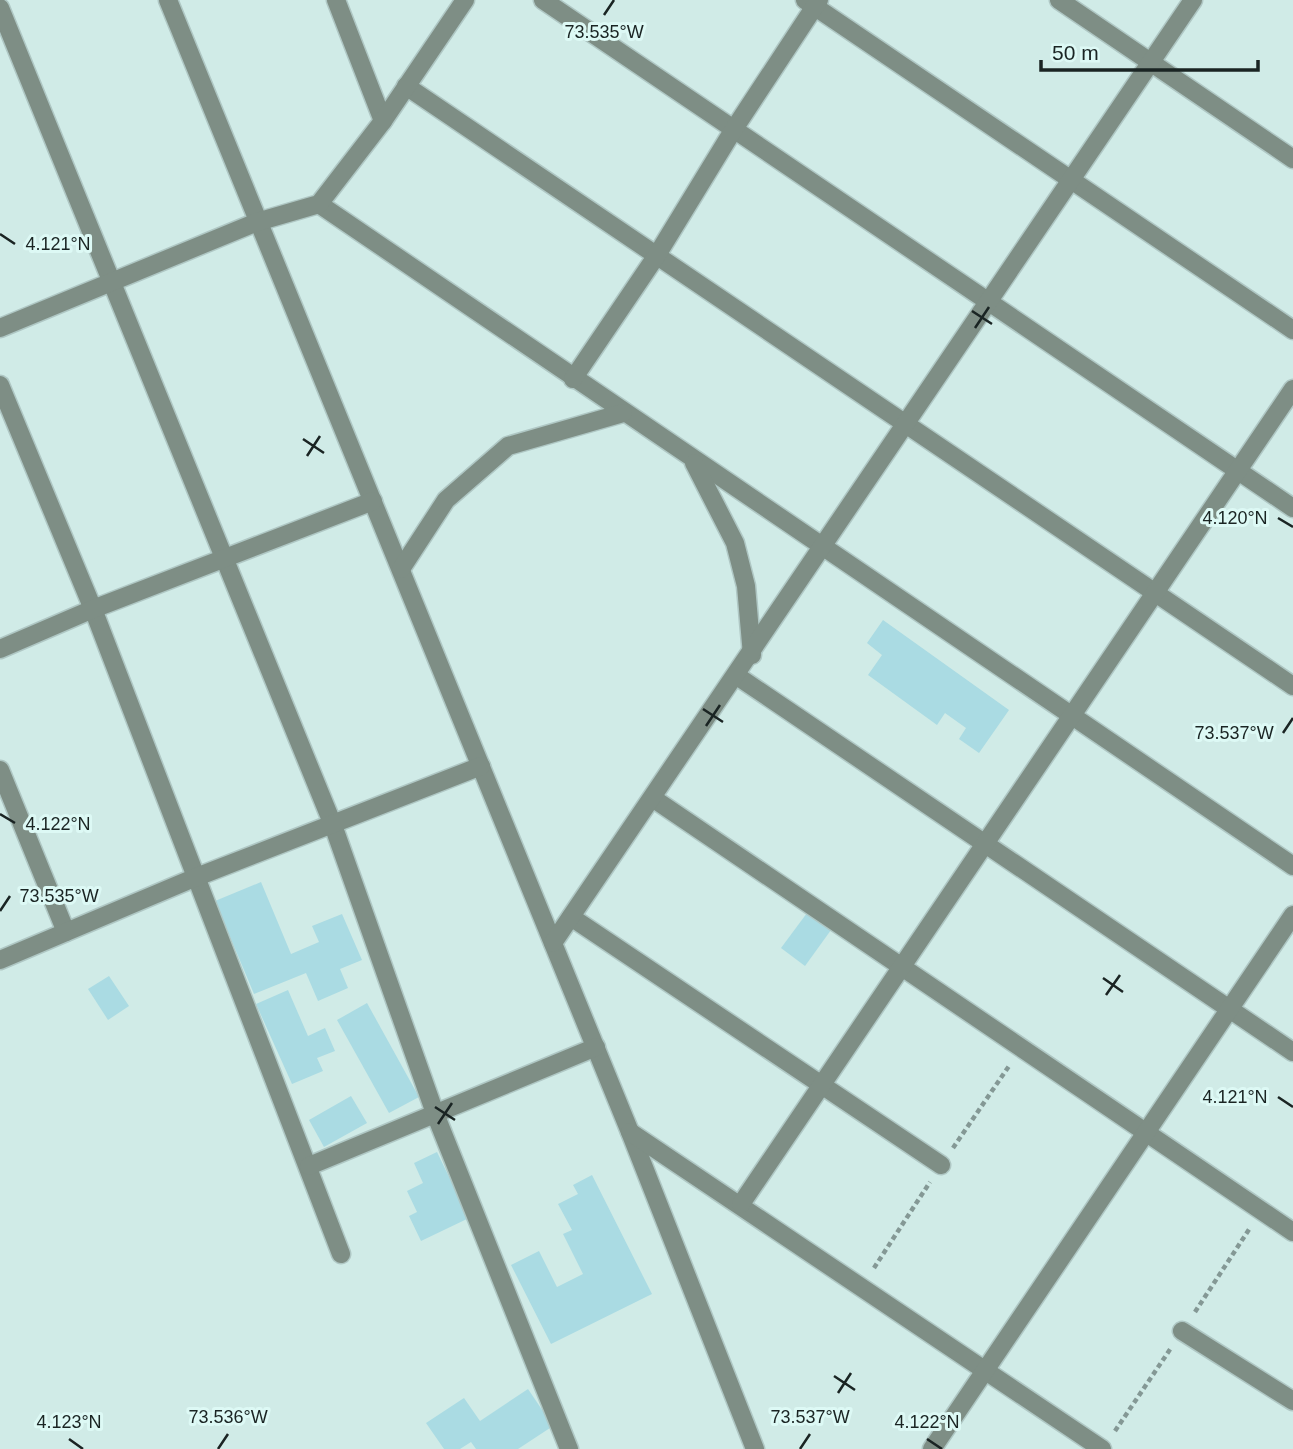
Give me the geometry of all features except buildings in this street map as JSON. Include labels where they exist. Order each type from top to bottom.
[{"type":"street","points":[[8,0],[0,6],[333,825],[436,1116],[569,1449]]},
{"type":"street","points":[[168,0],[596,1048],[755,1449]]},
{"type":"street","points":[[336,0],[383,121]]},
{"type":"street","points":[[0,328],[257,222],[319,204],[383,121],[465,0]]},
{"type":"street","points":[[543,0],[1293,508]]},
{"type":"street","points":[[1059,0],[1293,159]]},
{"type":"street","points":[[553,943],[752,655],[1194,0]]},
{"type":"street","points":[[573,379],[657,255],[813,2],[1293,330]]},
{"type":"street","points":[[406,86],[1293,686]]},
{"type":"street","points":[[319,204],[622,413],[1293,866]]},
{"type":"street","points":[[0,385],[93,609],[194,878],[309,1166],[341,1254]]},
{"type":"street","points":[[741,1204],[1293,388]]},
{"type":"street","points":[[401,569],[446,500],[508,446],[622,413]]},
{"type":"street","points":[[692,460],[735,542],[746,586],[752,655]]},
{"type":"street","points":[[0,649],[93,609],[373,501]]},
{"type":"street","points":[[737,676],[1293,1052]]},
{"type":"street","points":[[0,960],[194,878],[481,766]]},
{"type":"street","points":[[0,770],[66,932]]},
{"type":"street","points":[[654,799],[1293,1232]]},
{"type":"street","points":[[932,1449],[1293,915]]},
{"type":"street","points":[[571,917],[823,1083],[941,1165]]},
{"type":"street","points":[[309,1166],[596,1048]]},
{"type":"street","points":[[630,1132],[741,1204],[1102,1449]]},
{"type":"street","points":[[1182,1331],[1293,1401]]}]
